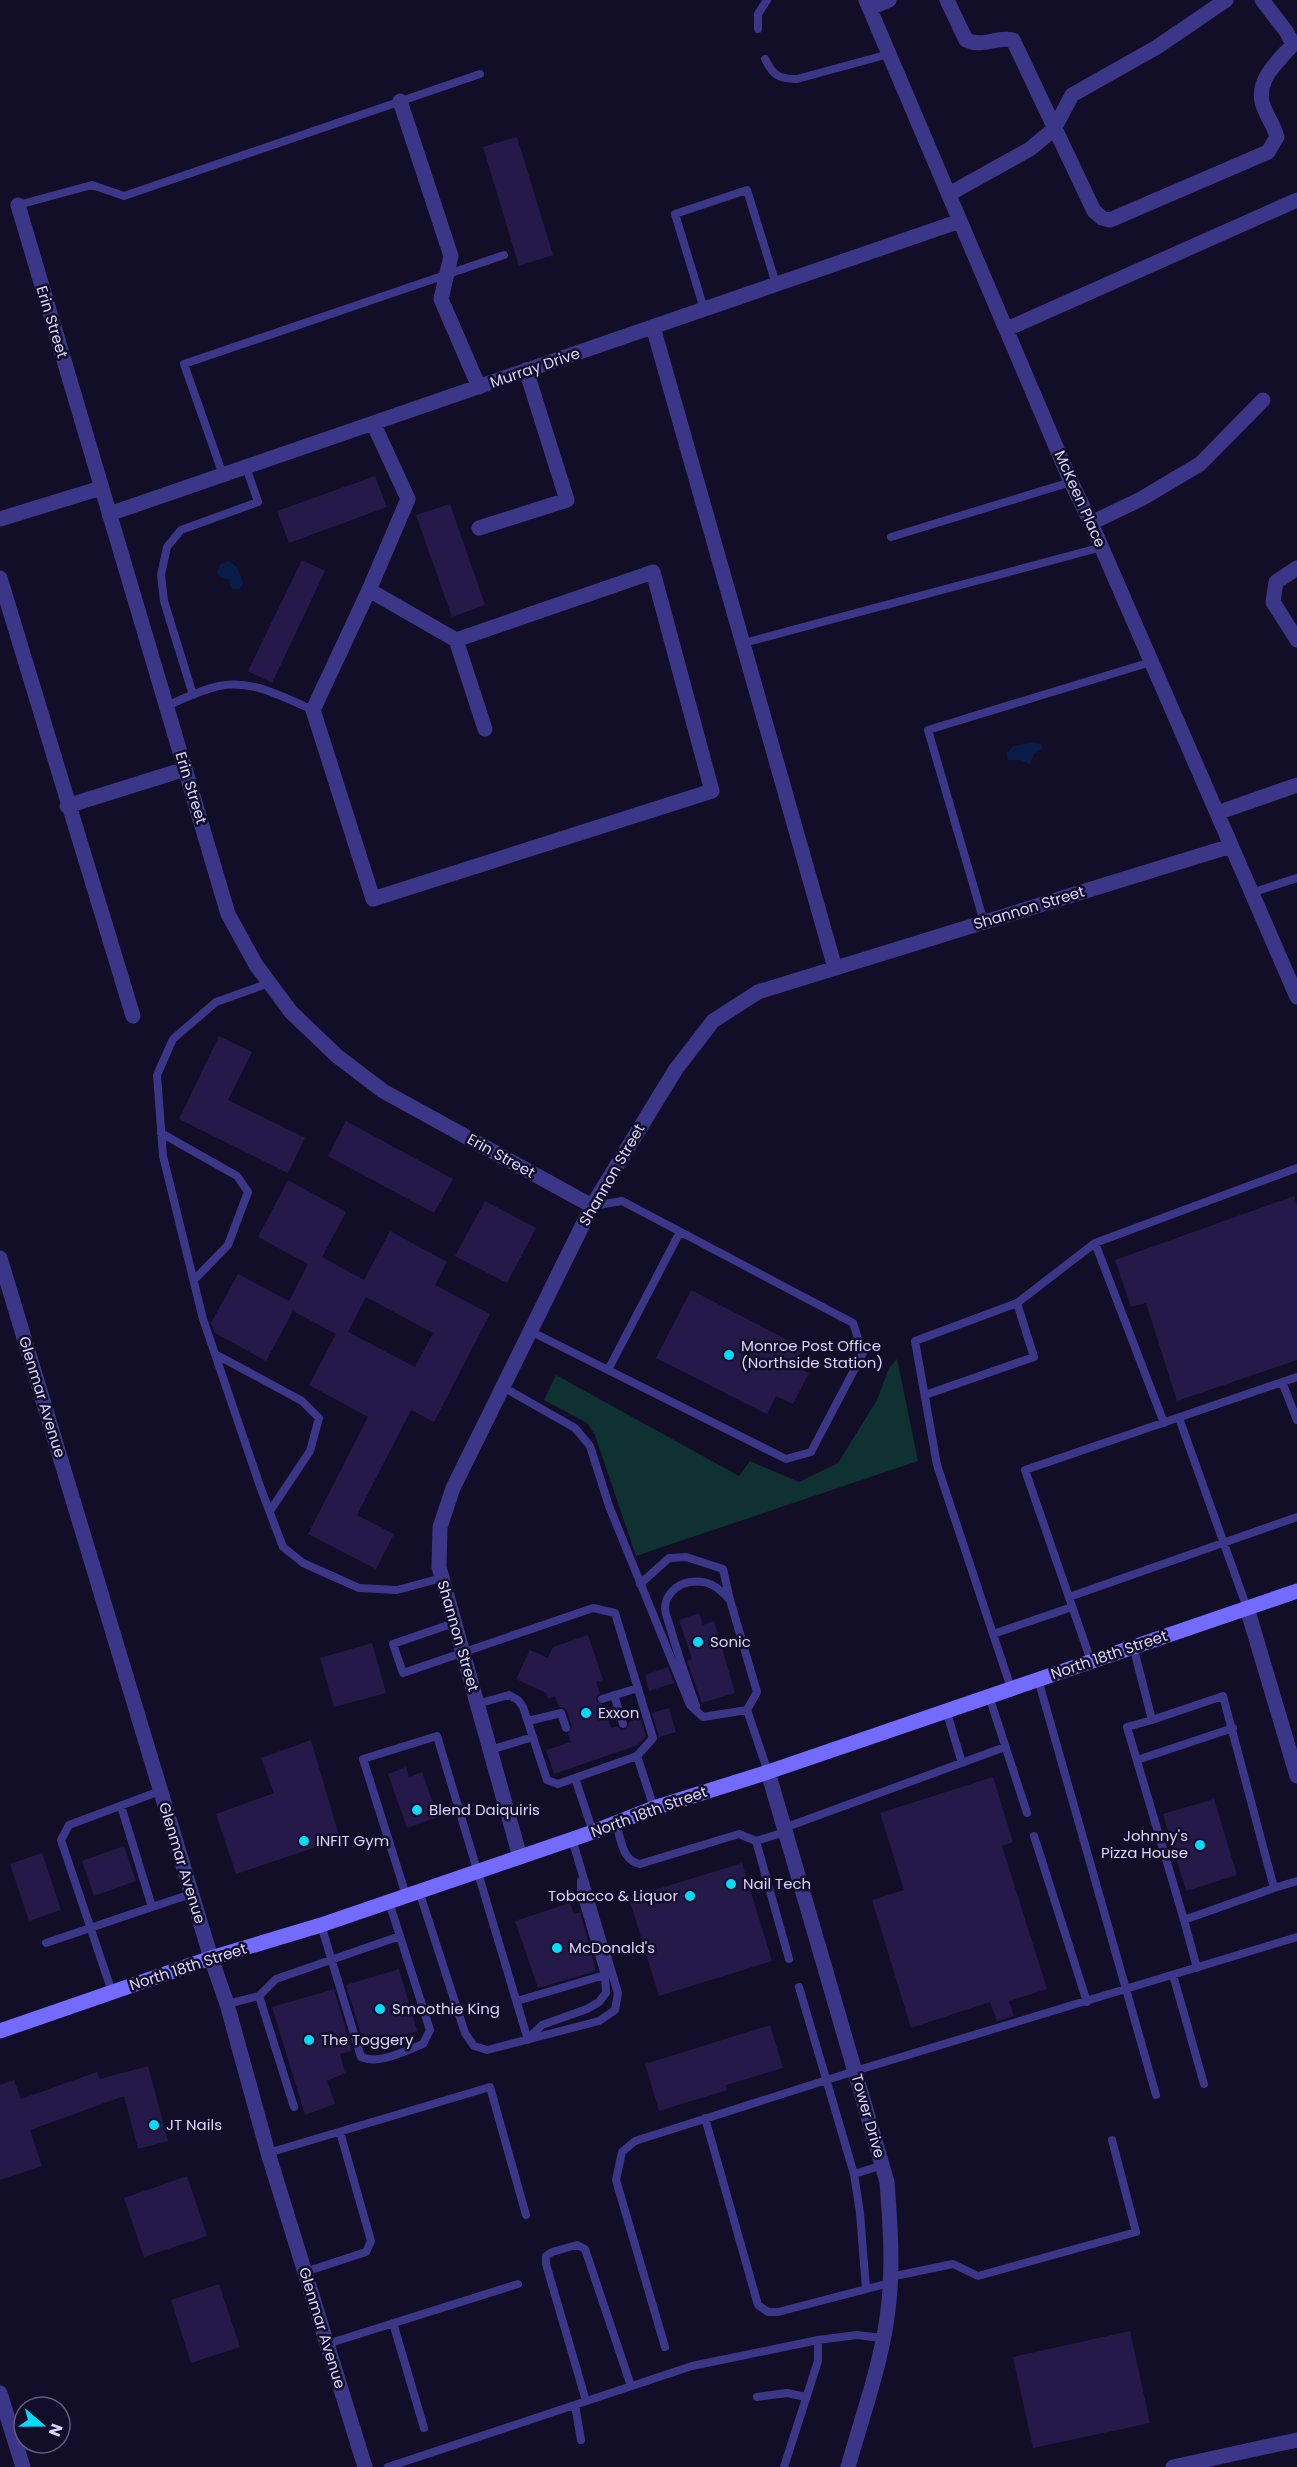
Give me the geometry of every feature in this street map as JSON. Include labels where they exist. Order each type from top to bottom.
[{"type":"main road","name":"North 18th Street","points":[[0,2031],[211,1958],[389,1902],[616,1824],[654,1808],[768,1772],[1297,1591]]},
{"type":"street","points":[[868,4],[889,0]]},
{"type":"street","points":[[947,0],[966,40],[977,45],[1006,38],[1013,40],[1094,211],[1102,218],[1110,220],[1268,152],[1277,137],[1274,124],[1262,101],[1266,75],[1293,44],[1262,0]]},
{"type":"street","points":[[949,194],[1030,149],[1054,129],[1072,95],[1157,47],[1226,0]]},
{"type":"street","name":"McKeen Place","points":[[868,4],[1071,482],[1102,547],[1297,997]]},
{"type":"street","points":[[400,101],[451,256],[441,299],[479,387]]},
{"type":"street","points":[[1007,329],[1297,200]]},
{"type":"street","name":"Erin Street","points":[[18,205],[228,914],[256,965],[291,1012],[337,1056],[383,1091],[592,1206]]},
{"type":"street","name":"Murray Drive","points":[[109,514],[960,221]]},
{"type":"street","points":[[653,327],[835,968]]},
{"type":"street","points":[[479,528],[567,500],[526,370]]},
{"type":"street","points":[[1091,523],[1141,499],[1200,464],[1263,400]]},
{"type":"street","points":[[374,423],[408,499],[313,710],[373,899],[712,791],[653,572],[456,640]]},
{"type":"street","points":[[0,519],[101,488]]},
{"type":"street","points":[[1297,568],[1276,582],[1273,602],[1297,640]]},
{"type":"street","points":[[0,578],[132,1016]]},
{"type":"street","points":[[369,590],[456,640],[485,729]]},
{"type":"street","points":[[68,806],[185,769]]},
{"type":"street","points":[[1216,813],[1297,786]]},
{"type":"street","name":"Shannon Street","points":[[520,1857],[439,1567],[440,1527],[453,1488],[592,1206],[676,1069],[713,1021],[758,992],[1231,846]]},
{"type":"street","name":"Glenmar Avenue","points":[[0,1258],[191,1894],[227,2004],[268,2154],[364,2467]]},
{"type":"street","points":[[1247,1608],[1294,1755],[1297,1776]]},
{"type":"street","name":"Tower Drive","points":[[768,1772],[887,2182],[892,2247],[889,2304],[848,2467]]},
{"type":"street","points":[[0,2395],[23,2467]]},
{"type":"street","points":[[1173,2467],[1297,2440]]},
{"type":"lane","points":[[758,29],[758,14],[766,0]]},
{"type":"lane","points":[[765,59],[773,74],[783,80],[797,79],[889,54]]},
{"type":"lane","points":[[18,205],[92,185],[124,196],[480,74]]},
{"type":"lane","points":[[704,309],[675,214],[747,190],[776,284]]},
{"type":"lane","points":[[223,475],[183,364],[504,255]]},
{"type":"lane","points":[[193,695],[164,601],[160,575],[167,547],[181,530],[258,502],[246,467]]},
{"type":"lane","points":[[891,537],[1071,482]]},
{"type":"lane","points":[[744,643],[1102,547]]},
{"type":"lane","points":[[984,922],[927,730],[1151,662]]},
{"type":"lane","points":[[166,706],[218,686],[240,684],[260,687],[313,710]]},
{"type":"lane","points":[[1251,892],[1297,878]]},
{"type":"lane","points":[[269,983],[216,1002],[173,1040],[157,1075],[163,1155],[203,1319],[284,1547],[303,1563],[359,1588],[397,1590],[442,1578]]},
{"type":"lane","points":[[161,1133],[237,1176],[248,1192],[228,1245],[194,1280]]},
{"type":"lane","points":[[1011,1688],[937,1465],[915,1341],[1017,1303],[1095,1243],[1297,1168]]},
{"type":"lane","points":[[530,1331],[786,1459],[811,1452],[864,1353],[853,1323],[622,1201],[592,1206]]},
{"type":"lane","points":[[608,1370],[680,1232]]},
{"type":"lane","points":[[1095,1243],[1164,1423]]},
{"type":"lane","points":[[925,1395],[1034,1357],[1017,1303]]},
{"type":"lane","points":[[215,1354],[302,1401],[319,1418],[310,1451],[270,1511]]},
{"type":"lane","points":[[1091,1661],[1025,1470],[1297,1377]]},
{"type":"lane","points":[[1282,1382],[1297,1420]]},
{"type":"lane","points":[[503,1387],[575,1428],[590,1446],[609,1506],[690,1705],[703,1717],[747,1710]]},
{"type":"lane","points":[[1179,1418],[1247,1608]]},
{"type":"lane","points":[[1069,1597],[1297,1517]]},
{"type":"lane","points":[[640,1584],[669,1558],[686,1557],[723,1569],[757,1692],[747,1710],[768,1772]]},
{"type":"lane","points":[[698,1713],[680,1662],[665,1608],[668,1597],[676,1587],[688,1582],[707,1582],[716,1585],[730,1600]]},
{"type":"lane","points":[[993,1634],[1072,1607]]},
{"type":"lane","points":[[454,1623],[393,1644],[403,1674],[593,1608],[615,1613],[653,1738],[635,1757],[558,1784],[547,1780],[523,1707],[518,1700],[509,1695],[477,1704]]},
{"type":"lane","points":[[1133,1646],[1152,1720]]},
{"type":"lane","points":[[1038,1679],[1156,2095]]},
{"type":"lane","points":[[602,1700],[638,1688]]},
{"type":"lane","points":[[614,1695],[623,1724]]},
{"type":"lane","points":[[989,1696],[1026,1813]]},
{"type":"lane","points":[[1197,1968],[1127,1728],[1223,1696],[1275,1888]]},
{"type":"lane","points":[[946,1710],[962,1763]]},
{"type":"lane","points":[[528,1721],[561,1713],[566,1728]]},
{"type":"lane","points":[[1137,1760],[1233,1728]]},
{"type":"lane","points":[[528,2040],[437,1736],[363,1759],[465,2033],[474,2046],[488,2050],[528,2040],[599,2021],[615,2010],[618,1994],[608,1974],[572,1839]]},
{"type":"lane","points":[[490,1750],[533,1737]]},
{"type":"lane","points":[[631,1748],[654,1808]]},
{"type":"lane","points":[[616,1824],[627,1857],[633,1863],[640,1864],[739,1834],[756,1841],[1005,1748]]},
{"type":"lane","points":[[607,1756],[610,1766]]},
{"type":"lane","points":[[581,1765],[584,1775]]},
{"type":"lane","points":[[575,1778],[593,1832]]},
{"type":"lane","points":[[112,1992],[61,1840],[69,1825],[160,1791]]},
{"type":"lane","points":[[121,1806],[152,1907]]},
{"type":"lane","points":[[1034,1836],[1087,2002]]},
{"type":"lane","points":[[756,1841],[789,1959]]},
{"type":"lane","points":[[1184,1920],[1297,1881]]},
{"type":"lane","points":[[46,1943],[191,1894]]},
{"type":"lane","points":[[321,1925],[360,2057],[369,2061],[378,2060],[423,2044],[430,2030],[389,1902]]},
{"type":"lane","points":[[227,2004],[259,1996],[276,1979],[331,1958],[400,1936]]},
{"type":"lane","points":[[665,2347],[616,2180],[622,2152],[635,2141],[828,2079],[1297,1937]]},
{"type":"lane","points":[[517,2001],[608,1974]]},
{"type":"lane","points":[[528,2040],[542,2025],[587,2009],[599,2002],[606,1993],[608,1974]]},
{"type":"lane","points":[[1173,1975],[1204,2084]]},
{"type":"lane","points":[[799,1987],[828,2079],[854,2174],[860,2213],[866,2289]]},
{"type":"lane","points":[[259,1996],[294,2107]]},
{"type":"lane","points":[[268,2154],[490,2087],[526,2215]]},
{"type":"lane","points":[[705,2118],[758,2305],[768,2312],[778,2312],[953,2264],[978,2276],[1136,2232],[1112,2140]]},
{"type":"lane","points":[[305,2272],[366,2252],[370,2246],[371,2241],[340,2132]]},
{"type":"lane","points":[[854,2174],[883,2165]]},
{"type":"lane","points":[[586,2401],[546,2264],[546,2256],[552,2252],[577,2245],[585,2249],[631,2386]]},
{"type":"lane","points":[[327,2344],[518,2284]]},
{"type":"lane","points":[[393,2323],[424,2428]]},
{"type":"lane","points":[[389,2467],[692,2366],[818,2340],[857,2335],[882,2338]]},
{"type":"lane","points":[[784,2467],[818,2361],[818,2340]]},
{"type":"lane","points":[[757,2397],[787,2393],[806,2397]]},
{"type":"lane","points":[[574,2405],[581,2440]]},
{"type":"green space","points":[[897,1359],[918,1461],[636,1556],[595,1435],[587,1423],[544,1400],[556,1375],[739,1476],[750,1461],[799,1482],[838,1463],[877,1400],[889,1368]]},
{"type":"water","points":[[228,561],[234,564],[240,573],[243,584],[239,589],[232,589],[228,579],[221,578],[217,573],[220,564]]},
{"type":"water","points":[[1033,742],[1041,744],[1043,749],[1034,754],[1030,764],[1021,760],[1008,760],[1007,753],[1013,746]]},
{"type":"building","points":[[517,137],[553,255],[519,266],[483,147]]},
{"type":"building","points":[[375,476],[387,507],[289,543],[277,511]]},
{"type":"building","points":[[450,504],[485,605],[452,617],[416,515]]},
{"type":"building","points":[[302,560],[325,571],[272,683],[248,671]]},
{"type":"building","points":[[219,1036],[252,1052],[228,1100],[305,1138],[288,1173],[179,1119]]},
{"type":"building","points":[[346,1121],[453,1179],[434,1213],[328,1156]]},
{"type":"building","points":[[288,1180],[346,1212],[322,1257],[364,1280],[390,1231],[447,1262],[435,1285],[490,1314],[434,1422],[411,1410],[357,1515],[394,1534],[376,1569],[308,1534],[368,1417],[309,1385],[336,1334],[293,1311],[266,1361],[215,1333],[211,1323],[238,1274],[289,1301],[308,1264],[258,1237]],"holes":[[[366,1297],[433,1333],[415,1367],[348,1332]]]},
{"type":"building","points":[[1294,1196],[1297,1205],[1297,1360],[1177,1401],[1146,1303],[1131,1307],[1115,1260]]},
{"type":"building","points":[[485,1201],[536,1228],[507,1283],[455,1256]]},
{"type":"building","name":"Monroe Post Office (Northside Station)","points":[[691,1290],[803,1348],[794,1366],[809,1373],[793,1404],[776,1396],[767,1414],[656,1358]]},
{"type":"building","points":[[699,1613],[703,1625],[714,1621],[735,1693],[702,1703],[687,1661],[692,1659],[679,1620]]},
{"type":"building","points":[[588,1635],[603,1680],[596,1682],[600,1693],[596,1701],[604,1705],[611,1728],[617,1726],[625,1730],[629,1722],[640,1718],[646,1736],[638,1745],[554,1774],[546,1750],[571,1742],[568,1734],[572,1727],[567,1711],[559,1707],[555,1696],[548,1699],[546,1693],[516,1679],[530,1650],[548,1658],[553,1647]]},
{"type":"building","points":[[372,1643],[386,1693],[334,1707],[320,1658]]},
{"type":"building","points":[[668,1667],[674,1683],[649,1691],[645,1675]]},
{"type":"building","points":[[669,1708],[676,1732],[659,1737],[652,1713]]},
{"type":"building","points":[[311,1740],[340,1839],[236,1874],[216,1814],[274,1793],[261,1758]]},
{"type":"building","points":[[406,1767],[409,1777],[422,1772],[438,1817],[407,1828],[388,1774]]},
{"type":"building","points":[[993,1777],[1013,1842],[1002,1846],[1047,1989],[1009,2001],[1014,2016],[997,2021],[990,2002],[911,2028],[872,1900],[904,1890],[880,1813]]},
{"type":"building","name":"Johnny's Pizza House","points":[[1214,1799],[1237,1875],[1186,1891],[1163,1814]]},
{"type":"building","points":[[124,1846],[136,1881],[94,1896],[82,1861]]},
{"type":"building","points":[[42,1853],[61,1910],[29,1921],[10,1864]]},
{"type":"building","points":[[742,1863],[772,1961],[659,1996],[629,1898]]},
{"type":"building","name":"McDonald's","points":[[570,1903],[574,1914],[580,1912],[596,1971],[538,1988],[515,1921]]},
{"type":"building","name":"Smoothie King","points":[[399,1969],[417,2031],[365,2047],[346,1985]]},
{"type":"building","name":"The Toggery","points":[[334,1989],[352,2051],[340,2054],[345,2073],[327,2081],[335,2104],[305,2115],[272,2007]]},
{"type":"building","points":[[770,2025],[783,2068],[726,2085],[727,2090],[659,2111],[645,2064]]},
{"type":"building","points":[[148,2066],[168,2141],[138,2149],[124,2096],[30,2130],[42,2166],[0,2180],[0,2085],[14,2080],[21,2099],[97,2072],[100,2079]]},
{"type":"building","points":[[187,2176],[207,2236],[144,2257],[124,2198]]},
{"type":"building","points":[[219,2284],[240,2347],[191,2363],[171,2300]]},
{"type":"building","points":[[1130,2331],[1150,2423],[1033,2448],[1013,2357]]},
{"type":"place","name":"Monroe Post Office (Northside Station)","points":[[729,1355]]},
{"type":"place","name":"Sonic","points":[[698,1642]]},
{"type":"place","name":"Exxon","points":[[586,1713]]},
{"type":"place","name":"Blend Daiquiris","points":[[417,1810]]},
{"type":"place","name":"INFIT Gym","points":[[304,1841]]},
{"type":"place","name":"Johnny's Pizza House","points":[[1200,1845]]},
{"type":"place","name":"Nail Tech","points":[[731,1884]]},
{"type":"place","name":"Tobacco & Liquor","points":[[690,1896]]},
{"type":"place","name":"McDonald's","points":[[557,1948]]},
{"type":"place","name":"Smoothie King","points":[[380,2009]]},
{"type":"place","name":"The Toggery","points":[[309,2040]]},
{"type":"place","name":"JT Nails","points":[[154,2125]]}]
